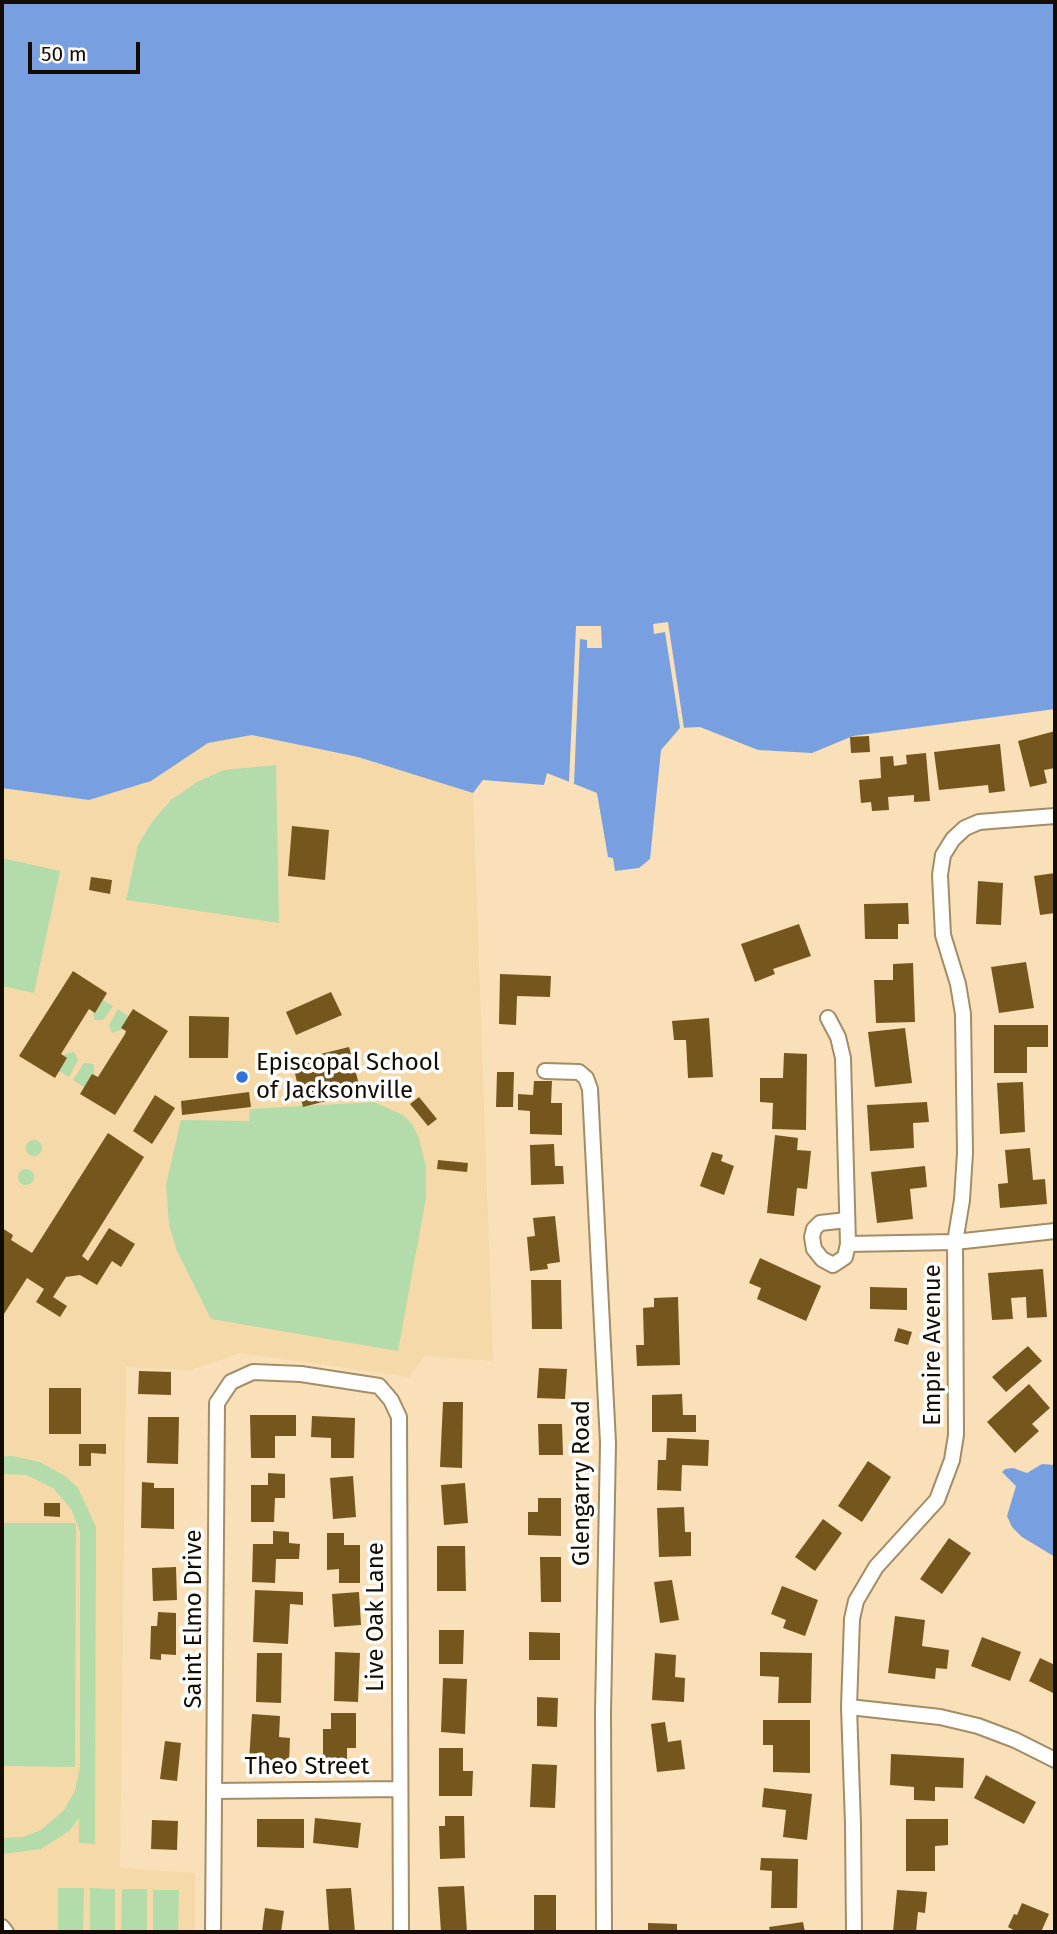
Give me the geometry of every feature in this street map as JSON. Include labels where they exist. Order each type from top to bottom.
[{"type":"street","name":"Empire Avenue","points":[[854,1932],[849,1707],[852,1619],[856,1601],[876,1567],[937,1500],[952,1460],[956,1435],[955,1242],[962,1200],[965,1153],[963,1013],[958,984],[943,934],[940,875],[943,855],[953,839],[965,828],[979,822],[1055,816]]},
{"type":"street","points":[[828,1018],[838,1037],[843,1058],[848,1244],[845,1257],[834,1265],[822,1259],[814,1249],[814,1229],[820,1223],[847,1220]]},
{"type":"street","name":"Glengarry Road","points":[[545,1070],[579,1072],[586,1078],[590,1089],[608,1443],[603,1713],[604,1932]]},
{"type":"street","points":[[848,1244],[955,1242],[1055,1231]]},
{"type":"street","name":"Saint Elmo Drive","points":[[213,1932],[217,1403],[231,1382],[253,1372],[301,1374]]},
{"type":"street","name":"Live Oak Lane","points":[[301,1374],[379,1386],[391,1400],[399,1417],[401,1932]]},
{"type":"street","points":[[849,1707],[940,1717],[978,1726],[1015,1740],[1055,1760]]},
{"type":"street","name":"Theo Street","points":[[215,1791],[399,1789]]},
{"type":"street","points":[[2,1927],[6,1932]]},
{"type":"shaded area","name":"Episcopal School of Jacksonville","points":[[252,735],[358,757],[473,793],[493,1361],[424,1356],[410,1377],[240,1353],[190,1370],[126,1367],[120,1868],[195,1873],[195,1932],[2,1932],[2,788],[89,800],[151,781],[208,743]]},
{"type":"green space","points":[[276,765],[279,923],[126,900],[138,845],[152,822],[171,800],[197,782],[224,770]]},
{"type":"green space","points":[[2,858],[60,871],[34,993],[2,986]]},
{"type":"green space","points":[[103,1000],[113,1006],[103,1020],[94,1020],[93,1011],[96,1012]]},
{"type":"green space","points":[[118,1009],[128,1016],[121,1028],[123,1029],[112,1033],[109,1025]]},
{"type":"green space","points":[[74,1052],[78,1060],[69,1077],[59,1071],[67,1059],[62,1055]]},
{"type":"green space","points":[[84,1063],[93,1064],[95,1076],[84,1087],[73,1080]]},
{"type":"green space","points":[[374,1102],[403,1115],[412,1124],[419,1138],[426,1167],[426,1198],[398,1351],[211,1319],[177,1251],[169,1225],[166,1185],[181,1120],[249,1121],[250,1109]]},
{"type":"green space","points":[[34,1140],[40,1142],[40,1154],[34,1156],[28,1154],[26,1148],[28,1142]]},
{"type":"green space","points":[[26,1169],[34,1177],[26,1185],[18,1177]]},
{"type":"green space","points":[[12,1456],[40,1462],[65,1476],[78,1488],[96,1527],[95,1844],[79,1843],[79,1818],[69,1831],[41,1849],[2,1854],[2,1838],[23,1837],[41,1830],[64,1810],[75,1791],[80,1767],[80,1532],[71,1509],[53,1488],[26,1475],[2,1474],[2,1457]]},
{"type":"green space","points":[[2,1523],[76,1523],[75,1767],[2,1766]]},
{"type":"green space","points":[[58,1888],[84,1888],[83,1932],[58,1932]]},
{"type":"green space","points":[[90,1888],[115,1889],[115,1932],[90,1932]]},
{"type":"green space","points":[[122,1889],[147,1889],[147,1932],[121,1932]]},
{"type":"green space","points":[[153,1890],[179,1890],[178,1932],[153,1932]]},
{"type":"water","points":[[2,2],[1055,2],[1055,709],[853,736],[812,753],[758,750],[700,727],[680,728],[661,750],[650,859],[639,868],[615,871],[613,858],[608,857],[597,793],[547,773],[544,785],[483,780],[473,793],[358,757],[252,735],[208,743],[151,781],[89,800],[2,788]]},
{"type":"water","points":[[1042,1464],[1055,1465],[1055,1557],[1022,1537],[1012,1527],[1007,1516],[1016,1486],[1002,1472],[1013,1468],[1027,1473]]},
{"type":"pier","points":[[668,622],[684,728],[680,728],[665,632],[654,634],[653,624]]},
{"type":"pier","points":[[576,626],[601,626],[602,648],[587,648],[587,640],[580,639],[574,784],[569,782]]},
{"type":"building","points":[[1055,731],[1055,768],[1044,770],[1047,783],[1030,787],[1018,741]]},
{"type":"building","points":[[869,736],[870,752],[851,753],[850,737]]},
{"type":"building","points":[[1000,744],[1005,791],[989,793],[988,785],[939,790],[934,752]]},
{"type":"building","points":[[926,753],[930,801],[914,802],[914,795],[888,797],[889,810],[872,811],[871,802],[861,803],[859,780],[881,778],[880,757],[893,756],[894,766],[907,764],[906,755]]},
{"type":"building","points":[[292,826],[329,830],[325,880],[288,876]]},
{"type":"building","points":[[1055,873],[1055,913],[1040,915],[1034,876]]},
{"type":"building","points":[[91,877],[112,880],[110,894],[89,890]]},
{"type":"building","points":[[978,881],[1003,883],[1001,925],[976,924]]},
{"type":"building","points":[[908,903],[909,924],[898,924],[898,939],[865,939],[864,904]]},
{"type":"building","points":[[799,924],[811,956],[773,969],[775,974],[755,982],[741,944]]},
{"type":"building","points":[[1026,962],[1034,1008],[999,1013],[991,967]]},
{"type":"building","points":[[913,963],[915,1022],[876,1023],[874,980],[893,980],[893,964]]},
{"type":"building","points":[[73,971],[107,993],[95,1013],[89,1009],[61,1054],[67,1058],[55,1078],[19,1056]]},
{"type":"building","points":[[500,974],[551,976],[550,997],[517,996],[516,1025],[499,1024]]},
{"type":"building","points":[[331,992],[342,1015],[296,1035],[286,1012]]},
{"type":"building","points":[[133,1009],[168,1031],[115,1115],[80,1094],[92,1074],[98,1077],[125,1034],[126,1031],[121,1028]]},
{"type":"building","points":[[189,1016],[229,1017],[228,1058],[189,1058]]},
{"type":"building","points":[[709,1018],[713,1077],[688,1078],[686,1040],[674,1040],[672,1021]]},
{"type":"building","points":[[994,1025],[1048,1025],[1048,1047],[1027,1047],[1027,1073],[994,1073]]},
{"type":"building","points":[[905,1028],[912,1083],[875,1087],[868,1032]]},
{"type":"building","points":[[349,1047],[361,1092],[303,1107],[292,1061]]},
{"type":"building","points":[[784,1053],[807,1054],[806,1130],[772,1129],[773,1103],[760,1102],[760,1078],[783,1078]]},
{"type":"building","points":[[497,1072],[514,1072],[513,1107],[496,1107]]},
{"type":"building","points":[[534,1081],[552,1081],[551,1103],[562,1103],[562,1135],[530,1134],[530,1111],[518,1110],[518,1094],[533,1095]]},
{"type":"building","points":[[1023,1082],[1025,1132],[1000,1134],[997,1083]]},
{"type":"building","points":[[249,1092],[251,1107],[182,1115],[181,1101]]},
{"type":"building","points":[[155,1095],[175,1108],[152,1144],[133,1131]]},
{"type":"building","points":[[419,1097],[437,1119],[428,1126],[410,1104]]},
{"type":"building","points":[[927,1102],[929,1122],[913,1123],[914,1148],[870,1151],[867,1105]]},
{"type":"building","points":[[108,1133],[144,1157],[82,1256],[88,1261],[109,1228],[135,1244],[121,1267],[112,1261],[97,1285],[80,1275],[66,1277],[53,1297],[67,1306],[60,1317],[36,1302],[44,1289],[27,1278],[2,1317],[2,1228],[13,1235],[11,1240],[32,1253]]},
{"type":"building","points":[[775,1135],[798,1138],[797,1150],[811,1151],[807,1189],[797,1188],[794,1216],[767,1213]]},
{"type":"building","points":[[554,1144],[555,1166],[563,1166],[564,1184],[531,1185],[530,1145]]},
{"type":"building","points":[[1030,1148],[1033,1180],[1045,1179],[1047,1204],[1000,1208],[998,1184],[1008,1183],[1005,1150]]},
{"type":"building","points":[[712,1152],[723,1155],[721,1161],[734,1166],[724,1195],[700,1186]]},
{"type":"building","points":[[438,1160],[468,1163],[467,1172],[437,1169]]},
{"type":"building","points":[[925,1166],[927,1187],[910,1189],[913,1219],[877,1223],[871,1172]]},
{"type":"building","points":[[555,1216],[560,1262],[547,1264],[548,1269],[530,1271],[527,1237],[535,1236],[533,1218]]},
{"type":"building","points":[[760,1258],[821,1286],[806,1321],[757,1299],[761,1288],[749,1283]]},
{"type":"building","points":[[1043,1269],[1047,1317],[1027,1318],[1026,1297],[1011,1298],[1013,1319],[992,1320],[988,1273]]},
{"type":"building","points":[[531,1280],[561,1280],[562,1329],[532,1329]]},
{"type":"building","points":[[870,1287],[907,1288],[907,1310],[870,1309]]},
{"type":"building","points":[[678,1297],[680,1365],[637,1366],[636,1345],[644,1345],[643,1308],[654,1307],[654,1298]]},
{"type":"building","points":[[898,1328],[912,1332],[908,1345],[894,1341]]},
{"type":"building","points":[[1028,1346],[1042,1361],[1006,1392],[992,1377]]},
{"type":"building","points":[[539,1368],[567,1369],[565,1399],[537,1398]]},
{"type":"building","points":[[139,1371],[171,1372],[171,1395],[138,1394]]},
{"type":"building","points":[[1029,1384],[1050,1408],[1032,1424],[1039,1431],[1015,1453],[987,1422]]},
{"type":"building","points":[[49,1388],[81,1388],[81,1434],[49,1434]]},
{"type":"building","points":[[682,1394],[683,1415],[696,1415],[696,1432],[652,1432],[652,1395]]},
{"type":"building","points":[[443,1402],[463,1402],[462,1468],[440,1467]]},
{"type":"building","points":[[250,1415],[296,1415],[296,1436],[275,1436],[275,1458],[251,1458]]},
{"type":"building","points":[[312,1416],[355,1418],[354,1458],[331,1458],[331,1438],[311,1437]]},
{"type":"building","points":[[148,1417],[179,1417],[178,1464],[147,1463]]},
{"type":"building","points":[[538,1424],[562,1424],[563,1455],[539,1455]]},
{"type":"building","points":[[667,1438],[709,1440],[708,1466],[682,1465],[681,1491],[657,1490],[658,1460],[666,1460]]},
{"type":"building","points":[[79,1444],[106,1444],[106,1454],[91,1453],[91,1466],[79,1466]]},
{"type":"building","points":[[868,1461],[891,1477],[862,1522],[838,1506]]},
{"type":"building","points":[[268,1473],[285,1474],[285,1498],[275,1498],[274,1522],[251,1522],[251,1485],[268,1485]]},
{"type":"building","points":[[353,1476],[356,1517],[333,1519],[330,1478]]},
{"type":"building","points":[[142,1482],[154,1483],[154,1488],[174,1488],[174,1529],[141,1528]]},
{"type":"building","points":[[465,1483],[468,1523],[444,1525],[441,1485]]},
{"type":"building","points":[[538,1498],[561,1498],[561,1536],[528,1535],[528,1512],[538,1512]]},
{"type":"building","points":[[44,1503],[60,1503],[60,1517],[44,1516]]},
{"type":"building","points":[[684,1507],[685,1532],[691,1532],[691,1556],[659,1557],[657,1508]]},
{"type":"building","points":[[823,1519],[842,1533],[815,1571],[795,1557]]},
{"type":"building","points":[[273,1531],[289,1532],[289,1543],[300,1544],[299,1559],[276,1559],[275,1583],[252,1582],[253,1544],[273,1544]]},
{"type":"building","points":[[327,1533],[344,1533],[344,1545],[360,1545],[360,1583],[339,1583],[339,1569],[327,1570]]},
{"type":"building","points":[[949,1538],[971,1553],[942,1594],[920,1579]]},
{"type":"building","points":[[437,1546],[465,1546],[466,1591],[437,1591]]},
{"type":"building","points":[[540,1557],[561,1557],[561,1602],[541,1602]]},
{"type":"building","points":[[176,1567],[177,1600],[153,1601],[152,1568]]},
{"type":"building","points":[[672,1580],[679,1620],[660,1623],[654,1582]]},
{"type":"building","points":[[782,1586],[818,1600],[805,1636],[783,1628],[786,1620],[771,1614]]},
{"type":"building","points":[[255,1590],[303,1592],[303,1605],[290,1604],[288,1644],[253,1642]]},
{"type":"building","points":[[359,1592],[361,1625],[334,1627],[332,1594]]},
{"type":"building","points":[[158,1612],[176,1613],[176,1655],[161,1654],[161,1660],[150,1659],[151,1626],[157,1626]]},
{"type":"building","points":[[895,1616],[925,1620],[922,1646],[949,1650],[947,1669],[936,1668],[935,1679],[888,1673]]},
{"type":"building","points":[[439,1630],[464,1630],[463,1664],[439,1664]]},
{"type":"building","points":[[529,1632],[560,1633],[560,1660],[529,1660]]},
{"type":"building","points":[[982,1637],[1021,1652],[1010,1681],[971,1666]]},
{"type":"building","points":[[335,1652],[360,1653],[358,1702],[334,1701]]},
{"type":"building","points":[[760,1652],[812,1653],[811,1703],[778,1703],[779,1677],[760,1676]]},
{"type":"building","points":[[257,1653],[282,1653],[281,1703],[256,1702]]},
{"type":"building","points":[[655,1653],[676,1655],[675,1677],[685,1678],[684,1702],[652,1700]]},
{"type":"building","points":[[1040,1658],[1055,1665],[1055,1694],[1029,1681]]},
{"type":"building","points":[[443,1678],[467,1679],[465,1734],[441,1732]]},
{"type":"building","points":[[537,1697],[558,1698],[557,1727],[537,1726]]},
{"type":"building","points":[[331,1713],[356,1713],[356,1748],[347,1748],[347,1759],[323,1759],[323,1729],[331,1729]]},
{"type":"building","points":[[252,1714],[280,1716],[279,1737],[290,1738],[289,1763],[249,1761]]},
{"type":"building","points":[[763,1720],[810,1720],[810,1773],[773,1772],[773,1745],[763,1745]]},
{"type":"building","points":[[665,1722],[668,1742],[681,1740],[685,1769],[657,1772],[651,1724]]},
{"type":"building","points":[[165,1741],[181,1743],[177,1781],[160,1779]]},
{"type":"building","points":[[439,1748],[463,1748],[463,1771],[473,1771],[472,1796],[439,1796]]},
{"type":"building","points":[[891,1754],[964,1758],[963,1788],[935,1787],[935,1801],[914,1800],[914,1787],[890,1785]]},
{"type":"building","points":[[532,1764],[557,1765],[555,1808],[530,1807]]},
{"type":"building","points":[[986,1775],[1036,1802],[1024,1824],[974,1798]]},
{"type":"building","points":[[764,1788],[812,1794],[807,1840],[783,1837],[786,1810],[762,1807]]},
{"type":"building","points":[[445,1816],[464,1816],[465,1858],[440,1859],[439,1826],[445,1826]]},
{"type":"building","points":[[315,1818],[361,1823],[358,1848],[313,1843]]},
{"type":"building","points":[[257,1819],[304,1819],[304,1848],[257,1847]]},
{"type":"building","points":[[906,1819],[948,1819],[948,1845],[935,1846],[935,1871],[906,1871]]},
{"type":"building","points":[[152,1820],[178,1821],[177,1850],[151,1849]]},
{"type":"building","points":[[761,1858],[798,1859],[797,1908],[771,1908],[772,1871],[760,1870]]},
{"type":"building","points":[[464,1886],[467,1932],[441,1932],[438,1887]]},
{"type":"building","points":[[351,1888],[355,1932],[329,1932],[326,1889]]},
{"type":"building","points":[[897,1890],[927,1892],[925,1913],[918,1912],[916,1932],[893,1932]]},
{"type":"building","points":[[534,1895],[556,1895],[556,1932],[534,1932]]},
{"type":"building","points":[[1022,1903],[1049,1914],[1041,1932],[1017,1932],[1008,1927]]},
{"type":"building","points":[[265,1908],[284,1911],[281,1932],[262,1932]]},
{"type":"building","points":[[803,1922],[805,1932],[770,1932],[769,1927]]},
{"type":"building","points":[[648,1923],[677,1924],[677,1932],[648,1932]]},
{"type":"place","name":"Episcopal School of Jacksonville","points":[[242,1077]]}]
